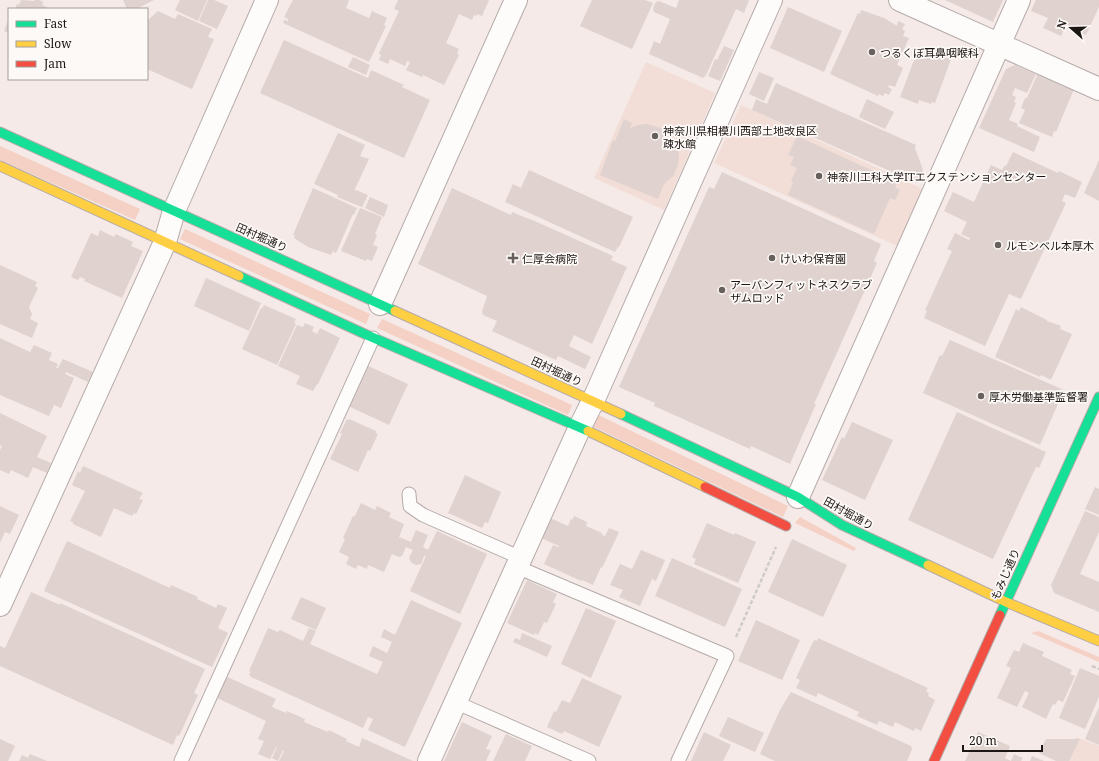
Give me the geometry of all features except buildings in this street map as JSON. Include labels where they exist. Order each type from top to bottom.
[{"type":"street","points":[[0,605],[165,242],[174,211],[267,0]]},
{"type":"street","points":[[380,304],[516,0]]},
{"type":"street","points":[[429,761],[593,401],[771,0]]},
{"type":"street","points":[[900,0],[1099,89]]},
{"type":"street","points":[[798,497],[1019,0]]},
{"type":"street","name":"田村堀通り","points":[[0,132],[593,401],[798,497],[842,525],[1006,602],[1099,641]]},
{"type":"street","points":[[0,166],[373,338],[580,427],[786,526]]},
{"type":"street","name":"もみじ通り","points":[[934,761],[1099,397]]},
{"type":"lane","points":[[181,761],[373,338]]},
{"type":"lane","points":[[409,494],[410,506],[423,515],[519,563],[727,656],[678,761]]},
{"type":"lane","points":[[455,702],[589,761]]},
{"type":"path","points":[[727,656],[786,526]]},
{"type":"shaded area","name":"神奈川県相模川西部土地改良区 疎水館","points":[[646,62],[715,93],[664,210],[594,178]]},
{"type":"shaded area","name":"神奈川工科大学ITエクステンションセンター","points":[[741,105],[923,189],[897,246],[714,163]]},
{"type":"shaded area","points":[[0,146],[140,209],[135,220],[0,160]]},
{"type":"shaded area","points":[[185,229],[370,314],[366,324],[180,239]]},
{"type":"shaded area","points":[[382,319],[572,405],[568,415],[377,328]]},
{"type":"shaded area","points":[[594,413],[788,506],[783,517],[588,424]]},
{"type":"shaded area","points":[[800,517],[856,548],[854,551],[795,523]]},
{"type":"shaded area","points":[[1038,631],[1099,657],[1099,662],[1031,633]]},
{"type":"shaded area","points":[[1076,737],[1099,746],[1099,761],[1066,761]]},
{"type":"traffic: fast","points":[[0,132],[395,311]]},
{"type":"traffic: fast","points":[[239,276],[367,335],[588,431]]},
{"type":"traffic: fast","points":[[1000,615],[1099,397]]},
{"type":"traffic: fast","points":[[621,414],[798,497],[842,525],[928,565]]},
{"type":"traffic: slow","points":[[0,166],[239,276]]},
{"type":"traffic: slow","points":[[395,311],[621,414]]},
{"type":"traffic: slow","points":[[588,431],[705,487]]},
{"type":"traffic: slow","points":[[928,565],[1006,602],[1099,641]]},
{"type":"traffic: jam","points":[[705,487],[786,526]]},
{"type":"traffic: jam","points":[[934,761],[1000,615]]},
{"type":"place","name":"つるくぼ耳鼻咽喉科","points":[[872,52]]},
{"type":"place","name":"神奈川県相模川西部土地改良区 疎水館","points":[[655,136]]},
{"type":"place","name":"神奈川工科大学ITエクステンションセンター","points":[[819,176]]},
{"type":"place","name":"ルモンベル本厚木","points":[[998,245]]},
{"type":"place","name":"仁厚会病院","points":[[513,258]]},
{"type":"place","name":"けいわ保育園","points":[[772,258]]},
{"type":"place","name":"アーバンフィットネスクラブ ザムロッド","points":[[722,290]]},
{"type":"place","name":"厚木労働基準監督署","points":[[981,396]]}]
